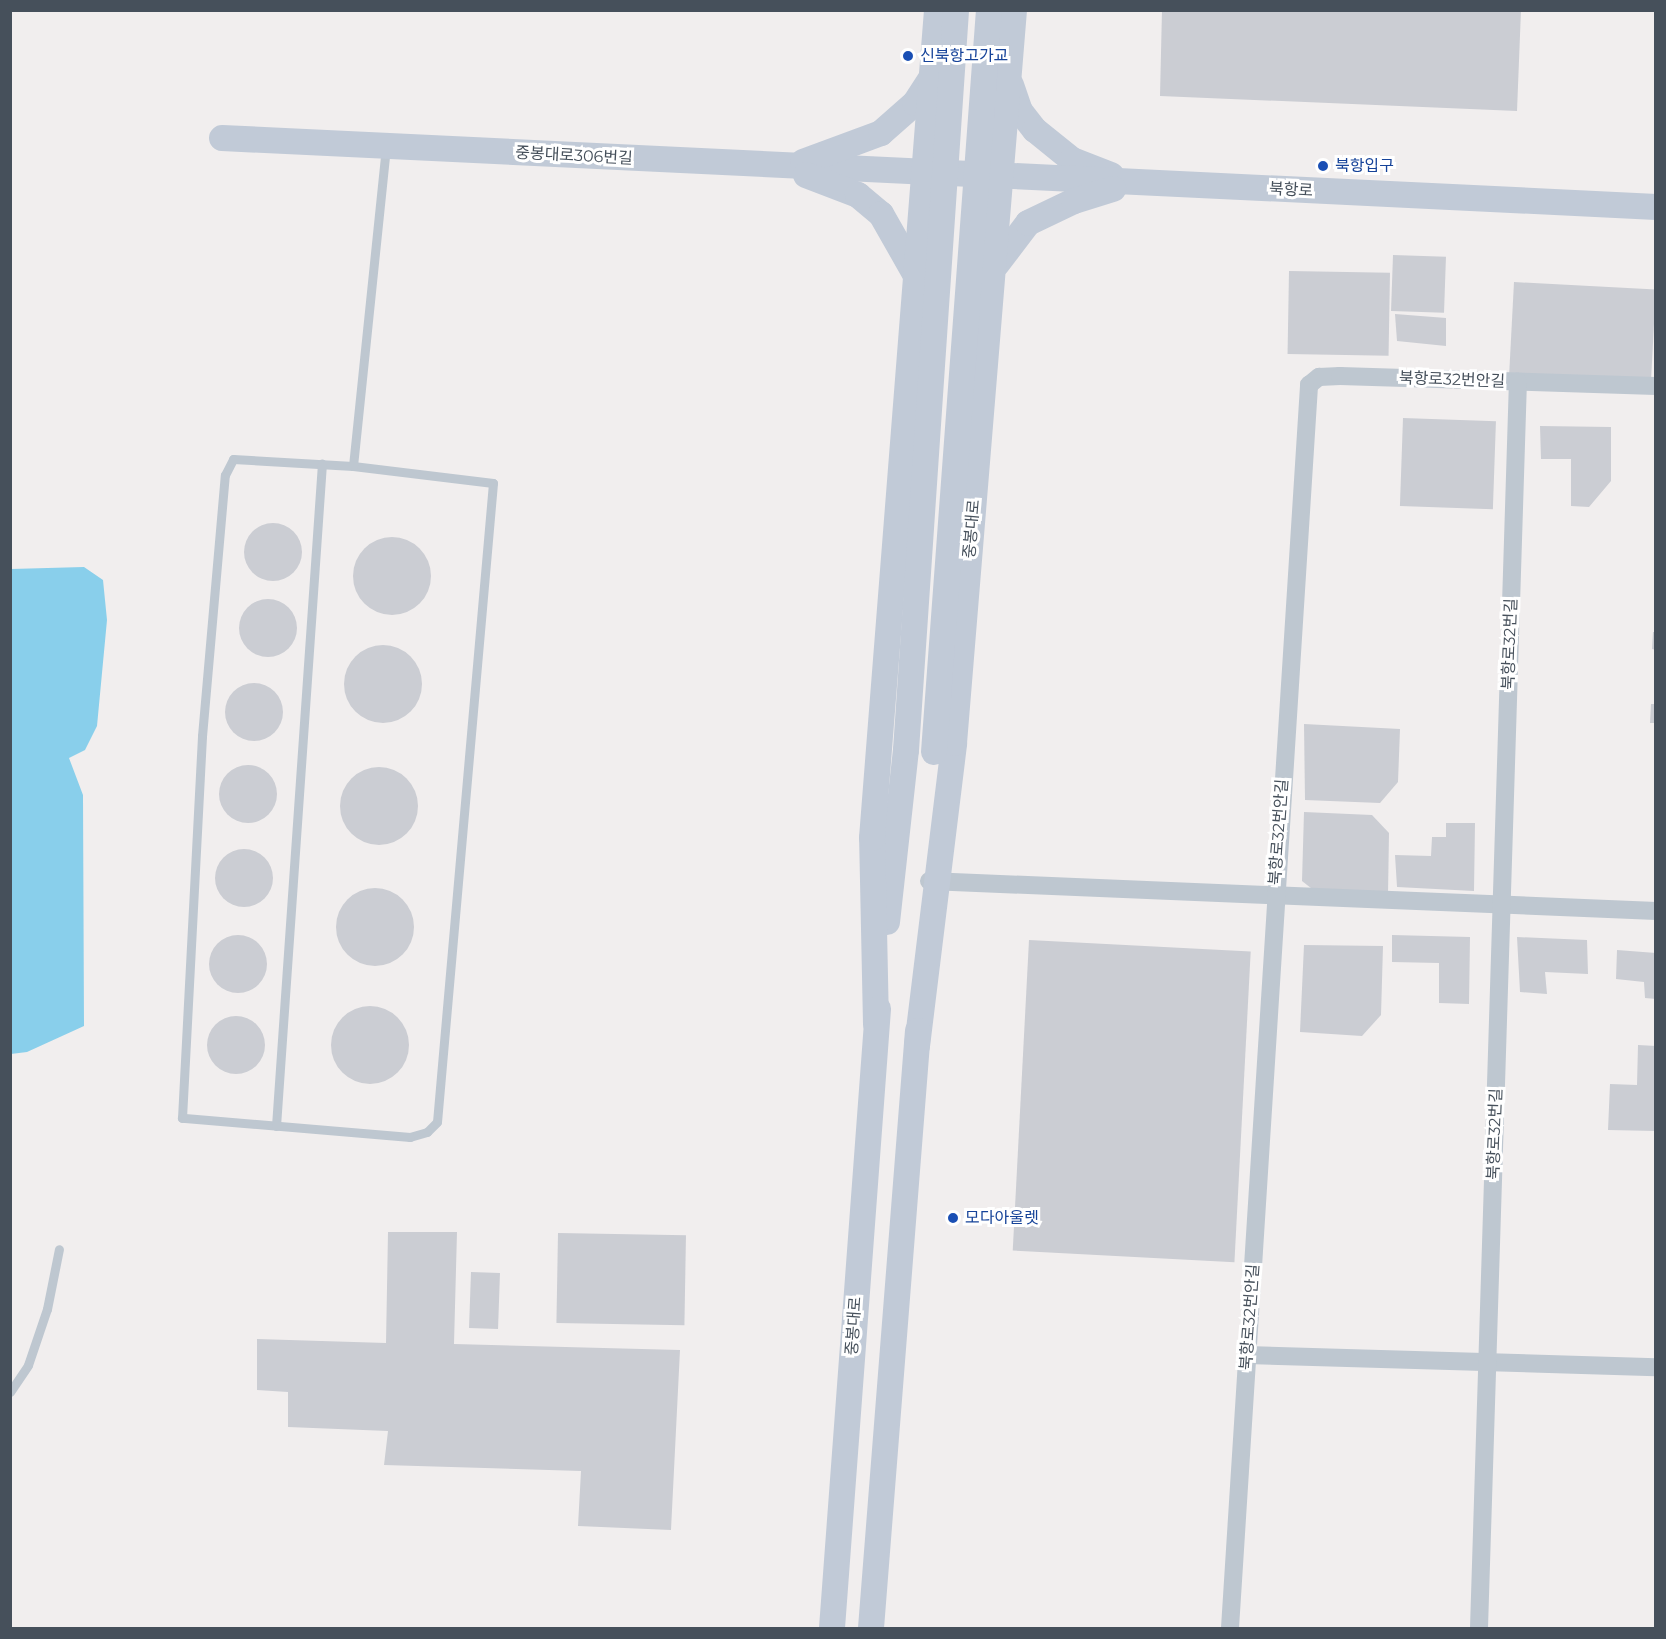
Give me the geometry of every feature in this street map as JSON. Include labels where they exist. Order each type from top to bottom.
[{"type":"main road","name":"중봉대로","points":[[876,1024],[872,838],[938,10]]},
{"type":"main road","name":"중봉대로","points":[[832,1629],[876,1024],[906,750],[956,10]]},
{"type":"main road","name":"중봉대로","points":[[933,881],[934,752],[989,10]]},
{"type":"main road","name":"중봉대로","points":[[871,1629],[917,1046],[933,881],[954,743],[995,267],[1014,10]]},
{"type":"main road","points":[[786,167],[881,133],[915,103],[933,75]]},
{"type":"main road","points":[[1009,80],[1020,111],[1035,130],[1072,160],[1131,183]]},
{"type":"main road","name":"중봉대로306번길","points":[[222,138],[926,175]]},
{"type":"main road","points":[[786,167],[858,195],[881,214],[918,279]]},
{"type":"main road","name":"북항로","points":[[926,175],[1656,207]]},
{"type":"main road","points":[[995,267],[1028,223],[1074,201],[1131,183]]},
{"type":"street","name":"북항로32번안길","points":[[1230,1629],[1309,385],[1318,377],[1340,376],[1656,386]]},
{"type":"street","name":"북항로32번길","points":[[1479,1629],[1518,382]]},
{"type":"street","points":[[933,881],[1275,897],[1656,911]]},
{"type":"street","points":[[1247,1355],[1656,1367]]},
{"type":"lane","points":[[354,466],[386,146]]},
{"type":"lane","points":[[233,459],[322,464],[493,483],[437,1122],[427,1132],[410,1137],[182,1118],[202,736],[225,475],[233,459]]},
{"type":"lane","points":[[276,1126],[322,464]]},
{"type":"lane","points":[[10,1392],[28,1365],[47,1309],[59,1249]]},
{"type":"water","points":[[84,567],[103,580],[107,620],[97,726],[85,750],[69,758],[83,795],[84,1026],[27,1052],[11,1054],[11,569]]},
{"type":"building","points":[[1162,10],[1521,10],[1517,111],[1160,96]]},
{"type":"building","points":[[1393,255],[1446,257],[1444,313],[1391,311]]},
{"type":"building","points":[[1289,271],[1390,273],[1389,356],[1288,354]]},
{"type":"building","points":[[1514,282],[1656,289],[1651,381],[1509,374]]},
{"type":"building","points":[[1395,314],[1446,318],[1446,346],[1397,341]]},
{"type":"building","points":[[1403,418],[1496,421],[1493,509],[1400,506]]},
{"type":"building","points":[[1540,426],[1611,427],[1611,481],[1589,507],[1571,506],[1571,459],[1541,459]]},
{"type":"building","points":[[273,523],[284,525],[297,536],[302,552],[300,563],[289,576],[273,581],[262,579],[249,568],[244,552],[246,541],[257,528]]},
{"type":"building","points":[[392,537],[407,540],[420,548],[428,561],[431,576],[428,591],[420,604],[407,612],[392,615],[377,612],[364,604],[356,591],[353,576],[356,561],[364,548],[377,540]]},
{"type":"building","points":[[268,599],[279,601],[292,612],[297,628],[295,639],[284,652],[268,657],[257,655],[244,644],[239,628],[241,617],[252,604]]},
{"type":"building","points":[[1653,632],[1656,632],[1656,650],[1652,649]]},
{"type":"building","points":[[383,645],[398,648],[411,656],[419,669],[422,684],[419,699],[411,712],[398,720],[383,723],[368,720],[355,712],[347,699],[344,684],[347,669],[355,656],[368,648]]},
{"type":"building","points":[[254,683],[265,685],[278,696],[283,712],[281,723],[270,736],[254,741],[243,739],[230,728],[225,712],[227,701],[238,688]]},
{"type":"building","points":[[1651,704],[1656,704],[1656,723],[1650,723]]},
{"type":"building","points":[[1304,724],[1400,729],[1398,782],[1380,803],[1305,800]]},
{"type":"building","points":[[248,765],[259,767],[272,778],[277,794],[275,805],[264,818],[248,823],[237,821],[224,810],[219,794],[221,783],[232,770]]},
{"type":"building","points":[[379,767],[394,770],[407,778],[415,791],[418,806],[415,821],[407,834],[394,842],[379,845],[364,842],[351,834],[343,821],[340,806],[343,791],[351,778],[364,770]]},
{"type":"building","points":[[1304,812],[1372,815],[1389,833],[1388,894],[1316,892],[1302,881]]},
{"type":"building","points":[[1446,823],[1475,823],[1474,891],[1397,887],[1395,855],[1431,856],[1432,837],[1446,837]]},
{"type":"building","points":[[244,849],[255,851],[268,862],[273,878],[271,889],[260,902],[244,907],[233,905],[220,894],[215,878],[217,867],[228,854]]},
{"type":"building","points":[[375,888],[390,891],[403,899],[411,912],[414,927],[411,942],[403,955],[390,963],[375,966],[360,963],[347,955],[339,942],[336,927],[339,912],[347,899],[360,891]]},
{"type":"building","points":[[238,935],[249,937],[262,948],[267,964],[265,975],[254,988],[238,993],[227,991],[214,980],[209,964],[211,953],[222,940]]},
{"type":"building","points":[[1392,935],[1470,937],[1469,1004],[1439,1003],[1439,963],[1392,962]]},
{"type":"building","points":[[1517,937],[1587,940],[1588,974],[1545,972],[1547,994],[1520,992]]},
{"type":"building","points":[[1029,940],[1251,952],[1234,1262],[1013,1251]]},
{"type":"building","points":[[1304,945],[1383,946],[1381,1015],[1362,1036],[1300,1032]]},
{"type":"building","points":[[1617,950],[1656,953],[1656,999],[1645,998],[1644,982],[1616,979]]},
{"type":"building","points":[[370,1006],[385,1009],[398,1017],[406,1030],[409,1045],[406,1060],[398,1073],[385,1081],[370,1084],[355,1081],[342,1073],[334,1060],[331,1045],[334,1030],[342,1017],[355,1009]]},
{"type":"building","points":[[236,1016],[247,1018],[260,1029],[265,1045],[263,1056],[252,1069],[236,1074],[225,1072],[212,1061],[207,1045],[209,1034],[220,1021]]},
{"type":"building","points":[[1638,1045],[1656,1046],[1656,1131],[1608,1130],[1610,1084],[1637,1085]]},
{"type":"building","points":[[388,1232],[457,1232],[454,1344],[680,1350],[671,1530],[578,1526],[581,1471],[384,1465],[388,1431],[288,1427],[288,1392],[257,1390],[257,1339],[386,1343]]},
{"type":"building","points":[[558,1233],[686,1235],[684,1325],[556,1323]]},
{"type":"building","points":[[471,1272],[500,1273],[498,1329],[469,1328]]},
{"type":"place","name":"신북항고가교","points":[[908,56]]},
{"type":"place","name":"북항입구","points":[[1323,166]]},
{"type":"place","name":"모다아울렛","points":[[953,1218]]}]
